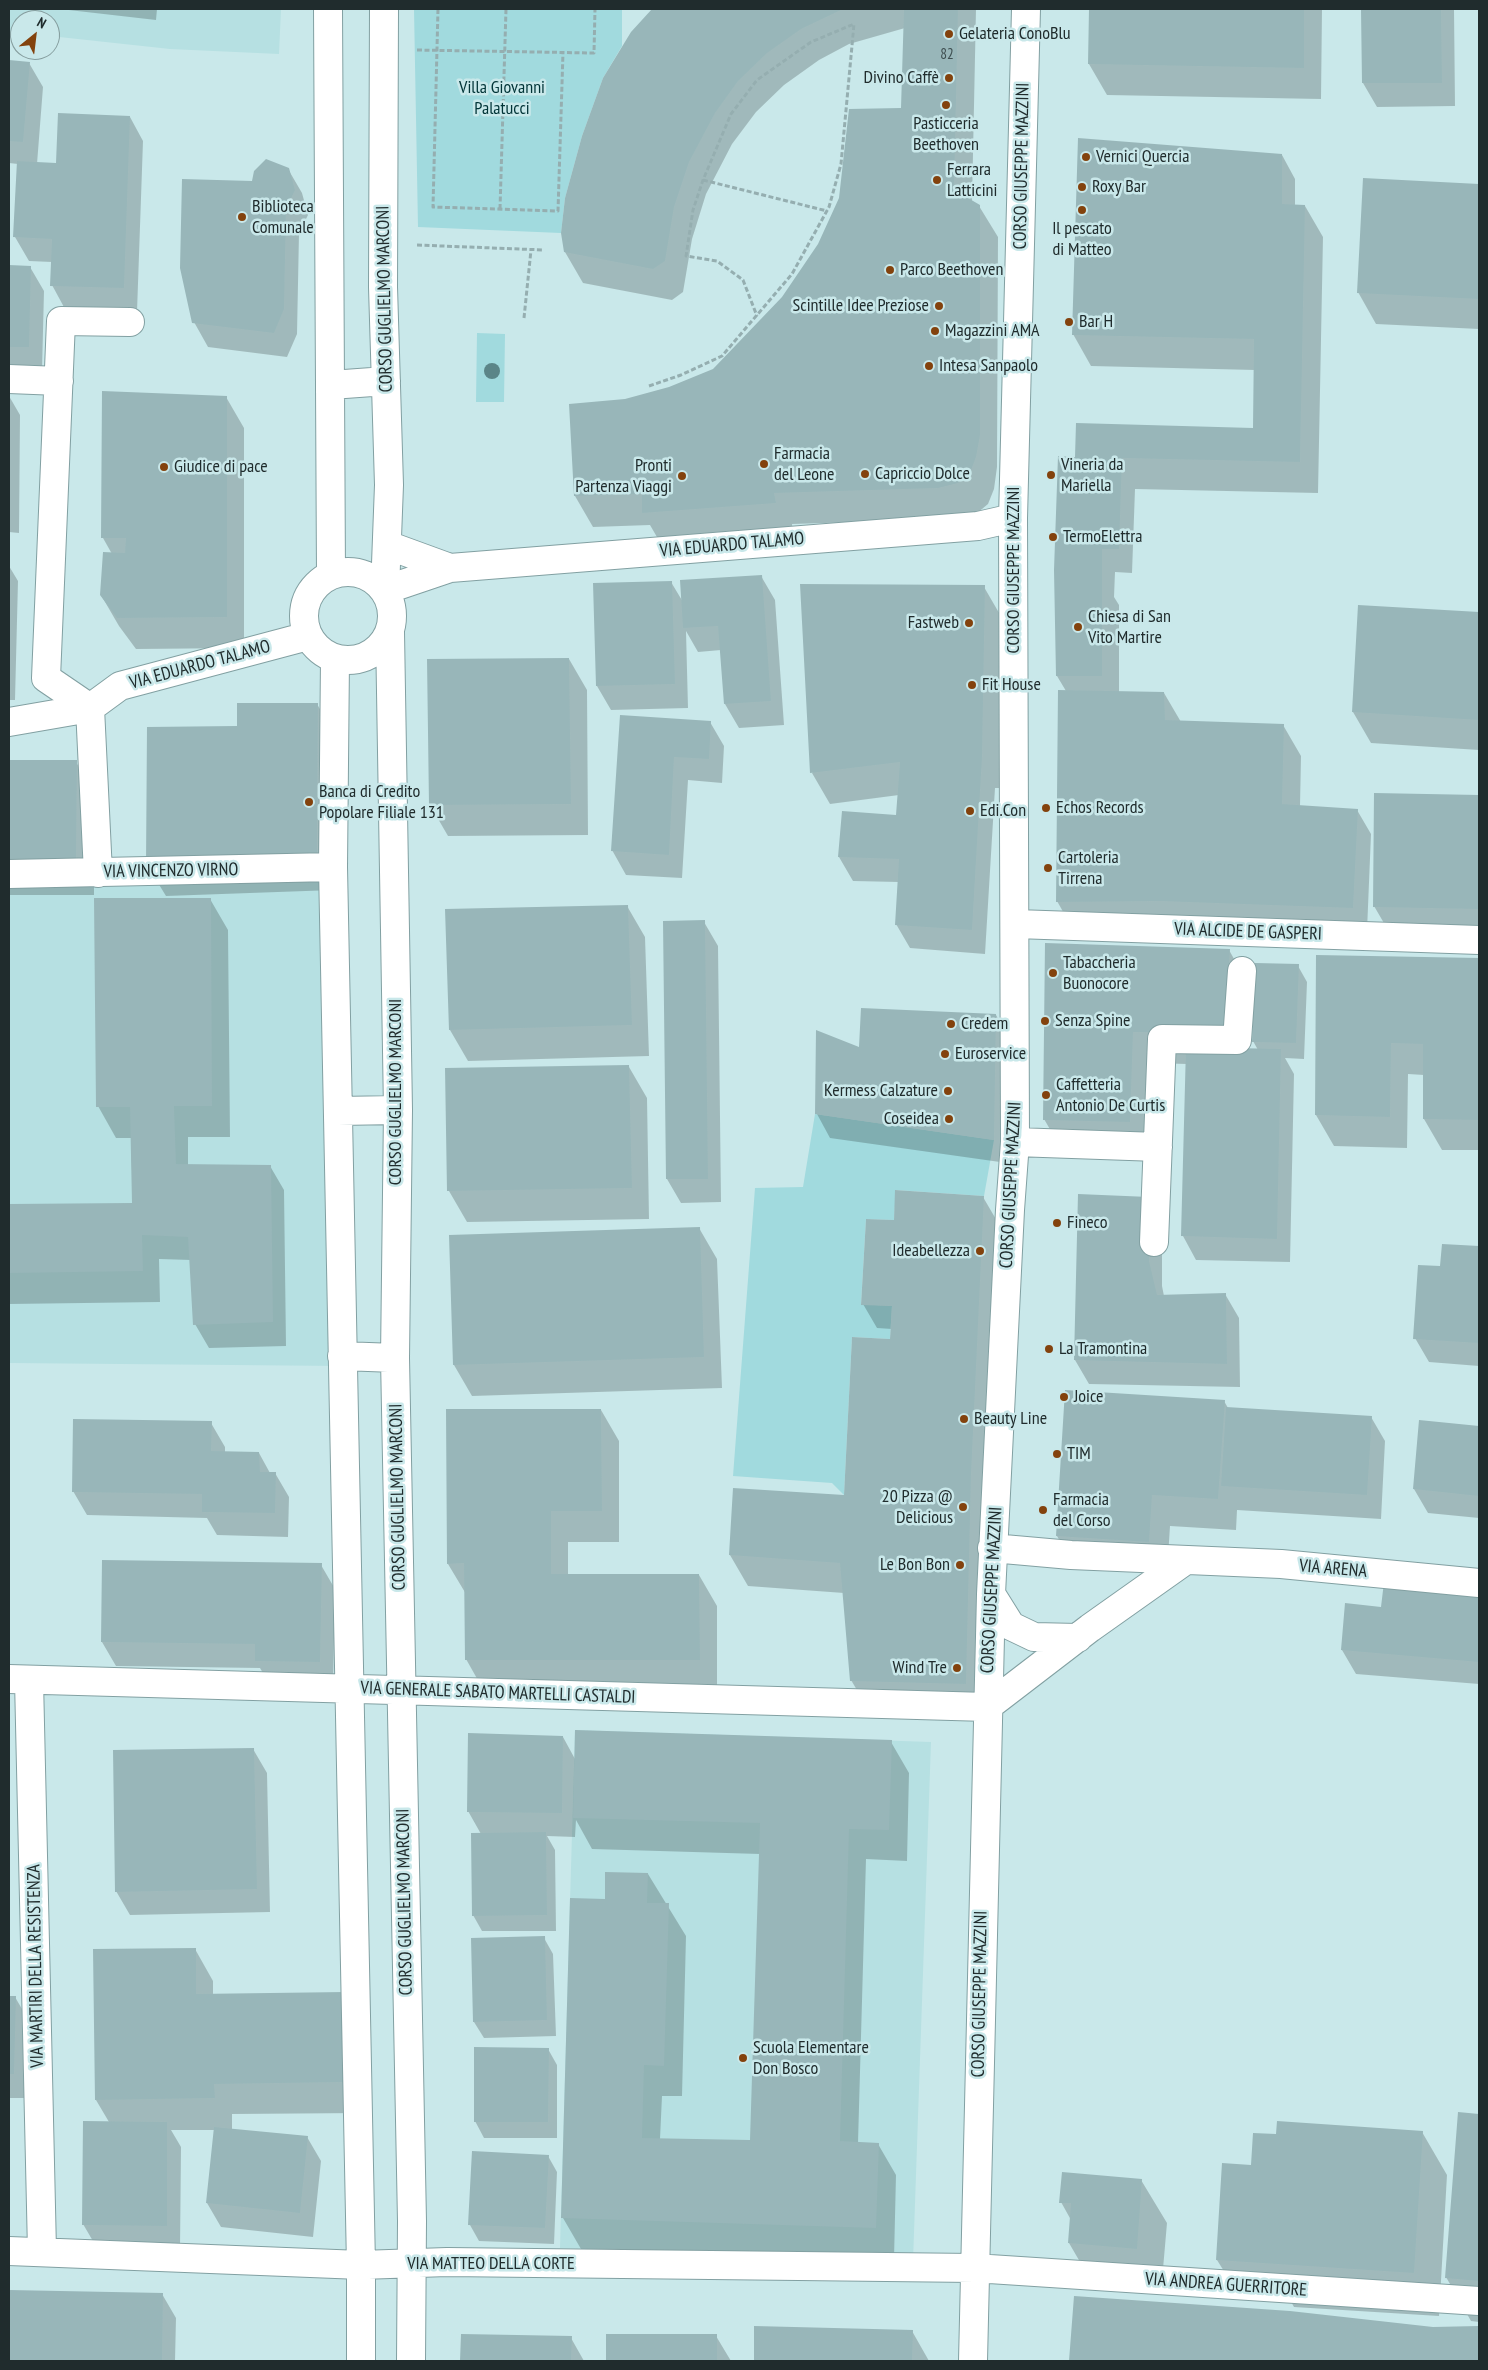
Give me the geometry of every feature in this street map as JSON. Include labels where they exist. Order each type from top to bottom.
[{"type":"street","points":[[328,9],[332,575]]},
{"type":"street","name":"CORSO GUGLIELMO MARCONI","points":[[384,9],[383,244],[390,485],[385,590]]},
{"type":"street","name":"CORSO GIUSEPPE MAZZINI","points":[[973,2361],[990,1594],[1010,1210],[1016,1142],[1013,518],[1026,9]]},
{"type":"street","points":[[98,873],[90,708],[46,678],[61,321],[130,322]]},
{"type":"street","points":[[9,379],[59,381]]},
{"type":"street","points":[[331,385],[386,381]]},
{"type":"street","name":"VIA EDUARDO TALAMO","points":[[385,590],[450,568],[978,526],[1013,518]]},
{"type":"street","name":"VIA EDUARDO TALAMO","points":[[387,546],[450,568]]},
{"type":"street","points":[[346,572],[361,574],[374,580],[385,590],[391,603],[393,618],[390,632],[384,643],[374,653],[362,659],[348,661],[335,659],[324,654],[308,636],[304,622],[304,608],[310,594],[319,582],[332,575],[346,572]]},
{"type":"street","name":"CORSO GUGLIELMO MARCONI","points":[[390,632],[398,1110],[396,1358],[412,2263],[410,2361]]},
{"type":"street","name":"VIA EDUARDO TALAMO","points":[[9,722],[90,708],[120,686],[308,636]]},
{"type":"street","points":[[335,659],[333,867],[361,2265],[361,2361]]},
{"type":"street","name":"VIA VINCENZO VIRNO","points":[[9,874],[333,867]]},
{"type":"street","name":"VIA ALCIDE DE GASPERI","points":[[1016,924],[1479,940]]},
{"type":"street","points":[[1154,1242],[1162,1039],[1237,1040],[1242,971]]},
{"type":"street","points":[[338,1111],[398,1110]]},
{"type":"street","points":[[1016,1142],[1158,1147]]},
{"type":"street","points":[[342,1356],[396,1358]]},
{"type":"street","name":"VIA ARENA","points":[[992,1548],[1071,1555],[1281,1564],[1479,1583]]},
{"type":"street","points":[[987,1707],[1186,1560]]},
{"type":"street","points":[[990,1594],[1011,1626],[1034,1637],[1078,1638]]},
{"type":"street","name":"VIA GENERALE SABATO MARTELLI CASTALDI","points":[[19,1680],[987,1707]]},
{"type":"street","name":"VIA MARTIRI DELLA RESISTENZA","points":[[19,1680],[42,2251]]},
{"type":"street","name":"VIA MATTEO DELLA CORTE","points":[[9,2251],[361,2265],[412,2263],[974,2268]]},
{"type":"street","name":"VIA ANDREA GUERRITORE","points":[[974,2268],[1479,2301]]},
{"type":"path","points":[[438,9],[433,207],[558,211],[562,52]]},
{"type":"path","points":[[500,209],[506,9]]},
{"type":"path","points":[[383,50],[594,53],[595,9]]},
{"type":"path","points":[[649,386],[681,375],[722,356],[757,316],[792,274],[827,211],[841,164],[854,24],[811,42],[757,80],[732,114],[703,180],[693,210],[686,256],[717,261],[743,280],[757,316]]},
{"type":"path","points":[[703,180],[827,211]]},
{"type":"path","points":[[383,244],[544,250]]},
{"type":"path","points":[[524,318],[531,250]]},
{"type":"shaded area","points":[[9,9],[281,9],[279,54],[170,49],[60,37],[60,10],[10,10],[9,31]]},
{"type":"shaded area","points":[[333,867],[343,1366],[9,1363],[9,874]]},
{"type":"shaded area","name":"Scuola Elementare Don Bosco","points":[[575,1730],[931,1742],[913,2261],[560,2248]]},
{"type":"green space","name":"Villa Giovanni Palatucci","points":[[414,9],[622,9],[622,46],[603,78],[582,136],[565,198],[561,233],[418,227]]},
{"type":"green space","points":[[477,333],[505,334],[504,402],[476,402]]},
{"type":"green space","points":[[815,1114],[994,1140],[984,1196],[896,1190],[894,1220],[866,1219],[861,1304],[892,1306],[890,1339],[852,1337],[844,1495],[832,1483],[733,1476],[755,1188],[803,1187]]},
{"type":"building","points":[[652,9],[843,9],[801,29],[767,53],[738,81],[715,113],[689,162],[674,207],[665,261],[653,269],[564,252],[561,233],[565,198],[582,136],[603,78],[631,32]]},
{"type":"building","name":"Parco Beethoven","points":[[904,9],[958,9],[954,190],[980,205],[980,435],[976,457],[970,473],[958,483],[938,488],[774,493],[776,503],[642,513],[642,494],[574,496],[569,404],[625,399],[669,387],[713,369],[782,297],[818,244],[839,198],[849,109],[901,108]]},
{"type":"building","points":[[1089,9],[1304,9],[1304,68],[1088,64]]},
{"type":"building","points":[[1361,9],[1441,9],[1442,83],[1362,83]]},
{"type":"building","points":[[9,60],[30,62],[23,142],[9,141]]},
{"type":"building","points":[[58,113],[130,116],[124,288],[50,286],[52,239],[13,237],[17,161],[56,163]]},
{"type":"building","points":[[1078,138],[1282,154],[1282,204],[1305,205],[1300,462],[1122,458],[1119,549],[1102,549],[1102,676],[1056,676],[1054,570],[1058,456],[1075,457],[1076,423],[1253,428],[1254,339],[1072,335]]},
{"type":"building","points":[[266,159],[289,168],[295,190],[286,209],[284,309],[274,333],[192,323],[180,268],[182,179],[252,181],[254,171]]},
{"type":"building","points":[[1363,178],[1479,184],[1479,299],[1357,293]]},
{"type":"building","points":[[9,265],[31,266],[29,347],[9,347]]},
{"type":"building","name":"Giudice di pace","points":[[102,391],[227,396],[227,617],[117,618],[100,595],[103,552],[125,553],[126,538],[101,538]]},
{"type":"building","points":[[762,575],[771,701],[724,704],[718,626],[683,628],[680,580]]},
{"type":"building","points":[[672,581],[675,684],[596,686],[593,583]]},
{"type":"building","points":[[800,584],[985,585],[982,757],[972,930],[895,925],[899,859],[838,857],[842,811],[896,815],[900,762],[810,773]]},
{"type":"building","points":[[1358,605],[1479,612],[1479,720],[1352,712]]},
{"type":"building","points":[[569,658],[571,804],[429,805],[427,659]]},
{"type":"building","points":[[1058,690],[1164,692],[1165,720],[1284,724],[1282,804],[1358,809],[1353,908],[1160,901],[1056,902]]},
{"type":"building","points":[[237,703],[318,703],[317,859],[146,865],[147,727],[237,726]]},
{"type":"building","points":[[620,715],[711,721],[709,759],[674,757],[669,855],[611,851]]},
{"type":"building","points":[[9,760],[77,760],[76,864],[9,864]]},
{"type":"building","points":[[1374,793],[1479,795],[1479,909],[1373,907]]},
{"type":"building","points":[[94,898],[211,898],[212,1106],[174,1106],[176,1164],[271,1165],[273,1322],[193,1325],[188,1237],[142,1235],[143,1271],[9,1273],[9,1204],[132,1203],[130,1107],[96,1107]]},
{"type":"building","points":[[628,905],[632,1025],[449,1030],[445,909]]},
{"type":"building","points":[[705,920],[708,1179],[666,1179],[663,921]]},
{"type":"building","points":[[1045,943],[1230,949],[1224,1033],[1133,1032],[1130,1122],[1043,1120]]},
{"type":"building","points":[[1316,955],[1479,958],[1479,1120],[1423,1119],[1423,1044],[1391,1043],[1390,1117],[1315,1115]]},
{"type":"building","points":[[1255,963],[1299,964],[1296,1043],[1252,1042]]},
{"type":"building","points":[[861,1008],[996,1014],[994,1140],[815,1114],[816,1030],[859,1047]]},
{"type":"building","points":[[1186,1047],[1281,1049],[1277,1239],[1181,1236]]},
{"type":"building","points":[[629,1065],[632,1188],[447,1191],[445,1068]]},
{"type":"building","points":[[895,1190],[984,1196],[971,1475],[966,1684],[850,1681],[840,1563],[729,1555],[733,1488],[844,1495],[852,1337],[890,1339],[892,1306],[861,1305],[866,1219],[894,1220]]},
{"type":"building","points":[[1078,1194],[1149,1197],[1149,1261],[1157,1295],[1226,1293],[1227,1364],[1074,1360]]},
{"type":"building","points":[[700,1227],[704,1357],[453,1365],[449,1235]]},
{"type":"building","points":[[1442,1244],[1479,1246],[1479,1343],[1413,1339],[1418,1265],[1440,1266]]},
{"type":"building","points":[[1065,1390],[1225,1400],[1218,1499],[1152,1495],[1149,1542],[1056,1536]]},
{"type":"building","points":[[1226,1407],[1372,1416],[1367,1495],[1221,1486]]},
{"type":"building","points":[[446,1409],[601,1409],[602,1511],[551,1511],[551,1574],[699,1574],[700,1660],[465,1660],[464,1563],[447,1564]]},
{"type":"building","points":[[73,1419],[212,1421],[211,1451],[259,1452],[260,1472],[276,1472],[275,1513],[202,1512],[202,1494],[72,1492]]},
{"type":"building","points":[[1419,1420],[1479,1426],[1479,1496],[1413,1489]]},
{"type":"building","points":[[102,1560],[322,1563],[320,1662],[255,1661],[255,1644],[101,1642]]},
{"type":"building","points":[[1384,1582],[1479,1590],[1479,1662],[1341,1650],[1345,1603],[1381,1607]]},
{"type":"building","points":[[575,1730],[892,1740],[889,1830],[849,1829],[840,2141],[879,2143],[876,2228],[561,2218],[570,1898],[605,1899],[605,1872],[648,1873],[647,1903],[669,1903],[664,2066],[644,2065],[642,2138],[750,2140],[760,1823],[573,1818]]},
{"type":"building","points":[[468,1733],[563,1736],[562,1813],[467,1812]]},
{"type":"building","points":[[254,1748],[257,1889],[115,1892],[113,1750]]},
{"type":"building","points":[[546,1832],[547,1915],[472,1916],[471,1833]]},
{"type":"building","points":[[545,1936],[547,2020],[473,2022],[471,1938]]},
{"type":"building","points":[[196,1948],[196,1994],[345,1992],[346,2082],[214,2084],[215,2098],[95,2100],[93,1949]]},
{"type":"building","points":[[9,1996],[16,1996],[14,2074],[9,2074]]},
{"type":"building","points":[[474,2047],[549,2048],[548,2122],[474,2122]]},
{"type":"building","points":[[1458,2112],[1479,2114],[1479,2281],[1445,2278]]},
{"type":"building","points":[[83,2121],[167,2122],[167,2226],[82,2225]]},
{"type":"building","points":[[1277,2121],[1423,2131],[1414,2273],[1216,2260],[1222,2163],[1251,2165],[1253,2133],[1276,2134]]},
{"type":"building","points":[[214,2127],[308,2136],[300,2213],[206,2203]]},
{"type":"building","points":[[472,2151],[549,2155],[545,2228],[468,2225]]},
{"type":"building","points":[[1062,2172],[1142,2179],[1137,2249],[1068,2243],[1071,2203],[1059,2203]]},
{"type":"building","points":[[9,2290],[163,2293],[162,2361],[9,2361]]},
{"type":"building","points":[[1074,2296],[1290,2311],[1433,2327],[1479,2326],[1479,2361],[1069,2361]]},
{"type":"building","points":[[754,2326],[913,2330],[912,2361],[754,2361]]},
{"type":"building","points":[[461,2334],[572,2336],[571,2361],[460,2361]]},
{"type":"building","points":[[606,2334],[717,2334],[717,2361],[606,2361]]},
{"type":"place","name":"Gelateria ConoBlu","points":[[949,34]]},
{"type":"place","name":"Divino Caffè","points":[[949,78]]},
{"type":"place","name":"Pasticceria Beethoven","points":[[946,105]]},
{"type":"place","name":"Vernici Quercia","points":[[1086,157]]},
{"type":"place","name":"Ferrara Latticini","points":[[937,180]]},
{"type":"place","name":"Roxy Bar","points":[[1082,187]]},
{"type":"place","name":"Il pescato di Matteo","points":[[1082,210]]},
{"type":"place","name":"Biblioteca Comunale","points":[[242,217]]},
{"type":"place","name":"Parco Beethoven","points":[[890,270]]},
{"type":"place","name":"Scintille Idee Preziose","points":[[939,306]]},
{"type":"place","name":"Bar H","points":[[1069,322]]},
{"type":"place","name":"Magazzini AMA","points":[[935,331]]},
{"type":"place","name":"Intesa Sanpaolo","points":[[929,366]]},
{"type":"place","name":"Farmacia del Leone","points":[[764,464]]},
{"type":"place","name":"Giudice di pace","points":[[164,467]]},
{"type":"place","name":"Capriccio Dolce","points":[[865,474]]},
{"type":"place","name":"Vineria da Mariella","points":[[1051,475]]},
{"type":"place","name":"Pronti Partenza Viaggi","points":[[682,476]]},
{"type":"place","name":"TermoElettra","points":[[1053,537]]},
{"type":"place","name":"Fastweb","points":[[969,623]]},
{"type":"place","name":"Chiesa di San Vito Martire","points":[[1078,627]]},
{"type":"place","name":"Fit House","points":[[972,685]]},
{"type":"place","name":"Banca di Credito Popolare Filiale 131","points":[[309,802]]},
{"type":"place","name":"Echos Records","points":[[1046,808]]},
{"type":"place","name":"Edi.Con","points":[[970,811]]},
{"type":"place","name":"Cartoleria Tirrena","points":[[1048,868]]},
{"type":"place","name":"Tabaccheria Buonocore","points":[[1053,973]]},
{"type":"place","name":"Senza Spine","points":[[1045,1021]]},
{"type":"place","name":"Credem","points":[[951,1024]]},
{"type":"place","name":"Euroservice","points":[[945,1054]]},
{"type":"place","name":"Kermess Calzature","points":[[948,1091]]},
{"type":"place","name":"Caffetteria Antonio De Curtis","points":[[1046,1095]]},
{"type":"place","name":"Coseidea","points":[[949,1119]]},
{"type":"place","name":"Fineco","points":[[1057,1223]]},
{"type":"place","name":"Ideabellezza","points":[[980,1251]]},
{"type":"place","name":"La Tramontina","points":[[1049,1349]]},
{"type":"place","name":"Joice","points":[[1064,1397]]},
{"type":"place","name":"Beauty Line","points":[[964,1419]]},
{"type":"place","name":"TIM","points":[[1057,1454]]},
{"type":"place","name":"20 Pizza @ Delicious","points":[[963,1507]]},
{"type":"place","name":"Farmacia del Corso","points":[[1043,1510]]},
{"type":"place","name":"Le Bon Bon","points":[[960,1565]]},
{"type":"place","name":"Wind Tre","points":[[957,1668]]},
{"type":"place","name":"Scuola Elementare Don Bosco","points":[[743,2058]]}]
